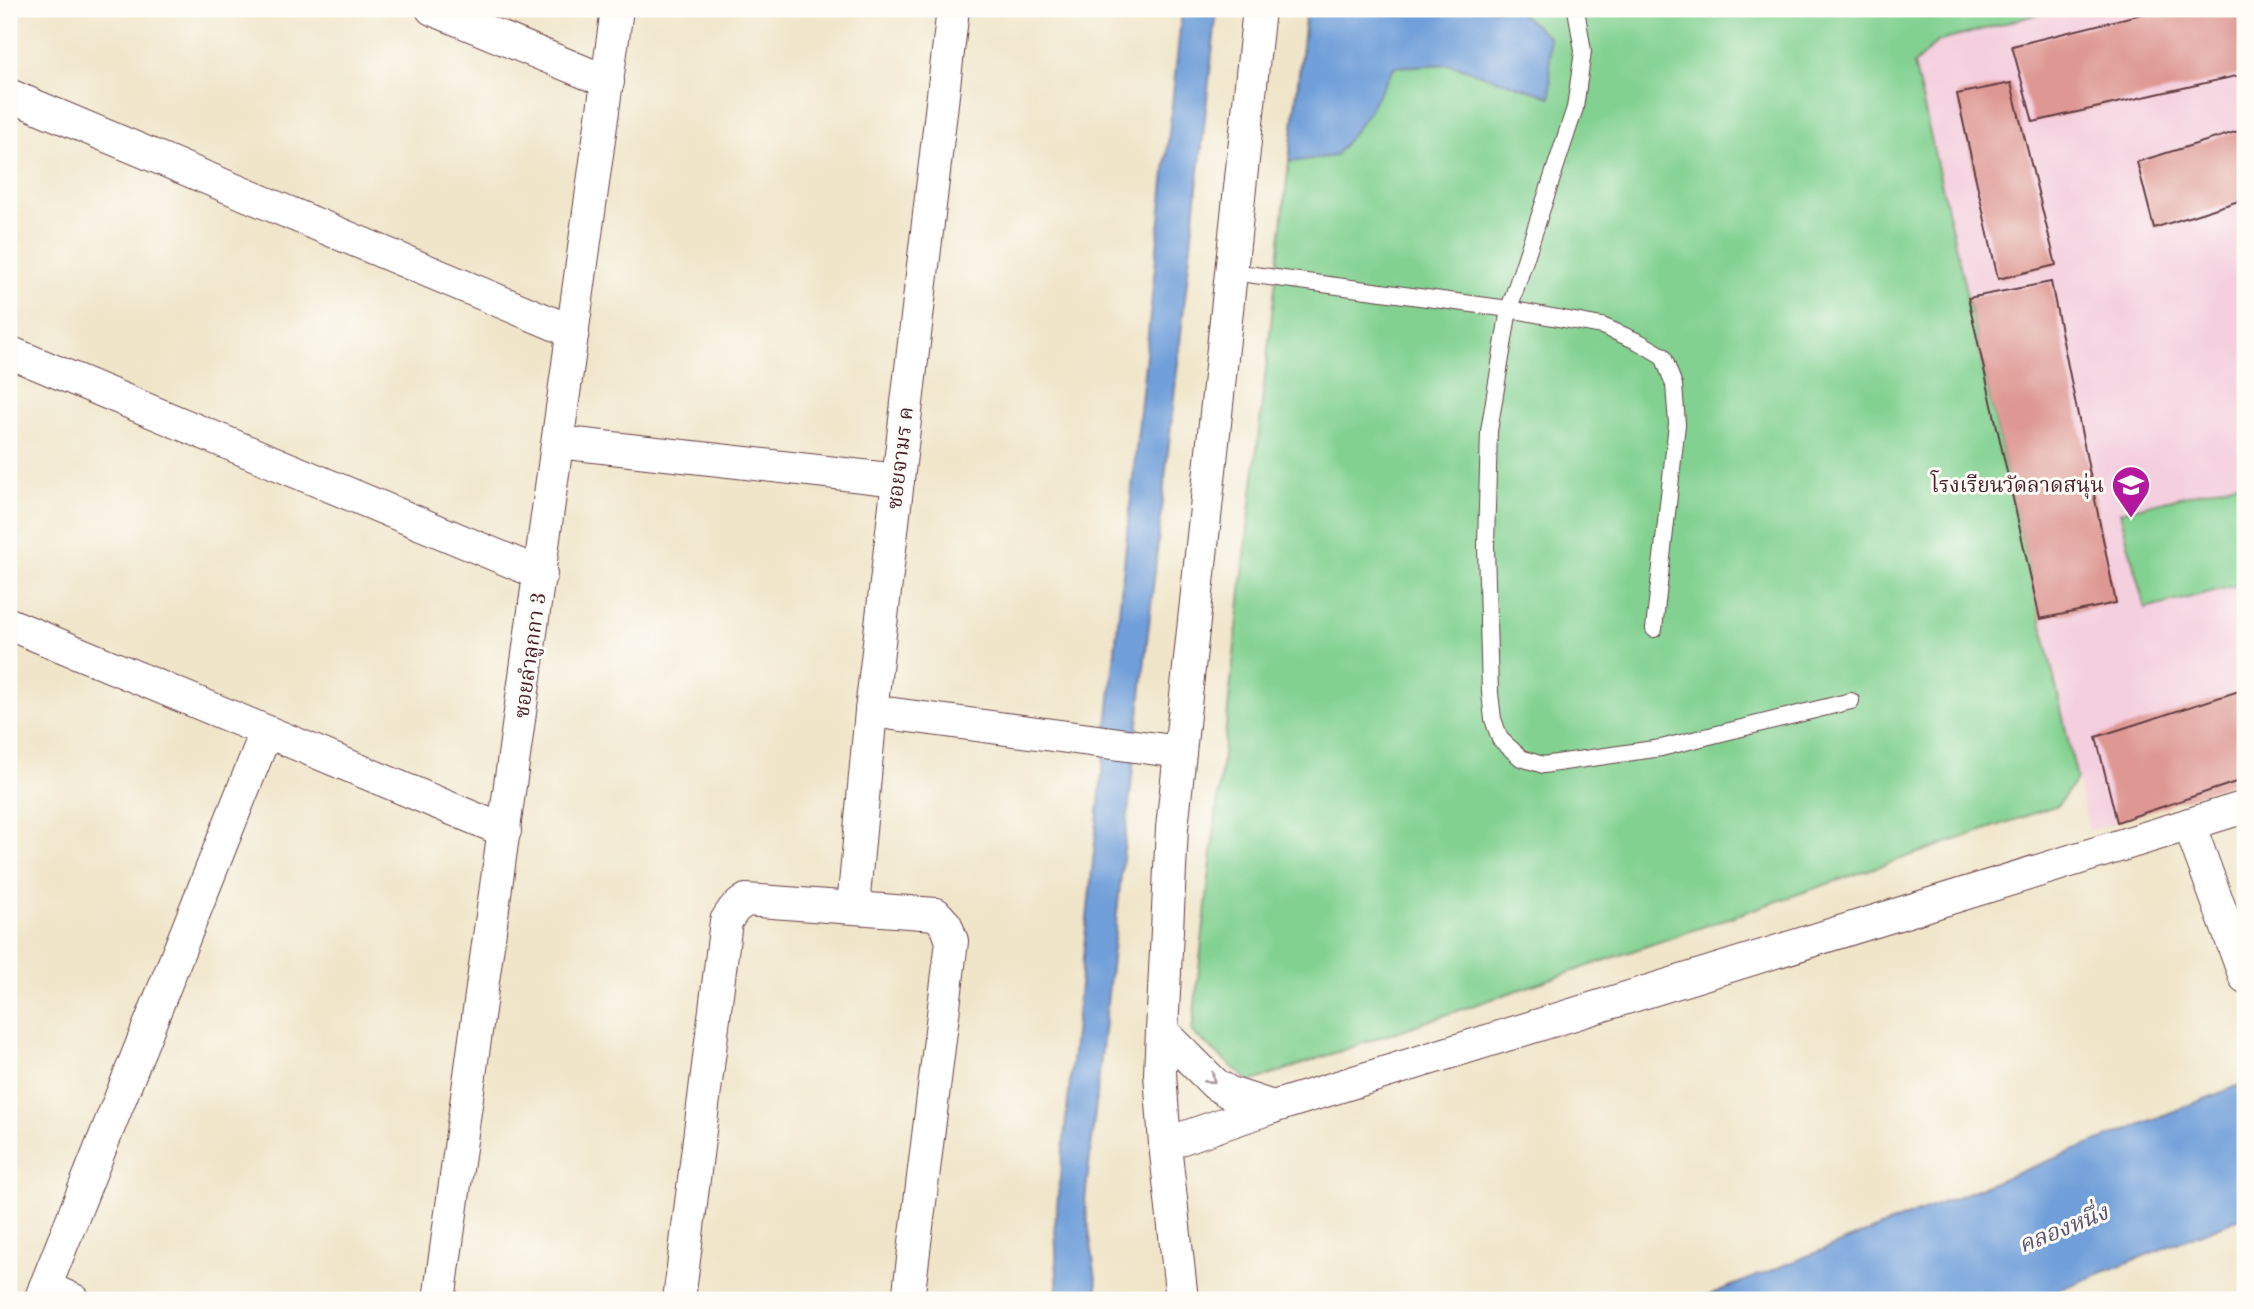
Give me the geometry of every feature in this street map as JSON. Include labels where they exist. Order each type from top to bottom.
[{"type":"street","points":[[432,9],[608,82]]},
{"type":"street","name":"ซอยลำลูกกา 3","points":[[439,1300],[617,9]]},
{"type":"street","name":"ซอยจามร ค","points":[[853,907],[871,711],[953,9]]},
{"type":"street","points":[[1182,1300],[1160,1073],[1172,828],[1259,9]]},
{"type":"street","points":[[9,95],[573,332]]},
{"type":"street","points":[[9,352],[541,575]]},
{"type":"street","points":[[558,442],[898,480]]},
{"type":"street","points":[[9,624],[505,831]]},
{"type":"street","points":[[871,711],[1108,744],[1180,751]]},
{"type":"street","points":[[74,1300],[43,1294],[266,733]]},
{"type":"street","points":[[1165,1144],[1273,1107],[2245,807]]},
{"type":"street","points":[[2189,824],[2245,977]]},
{"type":"street","points":[[679,1300],[726,921],[734,909],[746,900],[936,914],[946,925],[952,941],[908,1300]]},
{"type":"street","points":[[1162,1031],[1215,1084],[1230,1093],[1273,1107]]},
{"type":"lane","points":[[1576,9],[1583,51],[1575,108],[1509,309],[1489,431],[1486,546],[1490,693],[1493,719],[1500,739],[1521,758],[1543,765],[1661,748],[1851,701]]},
{"type":"lane","points":[[1232,272],[1509,309],[1602,326],[1663,356],[1674,386],[1677,424],[1654,629]]},
{"type":"shaded area","name":"โรงเรียนวัดลาดสนุ่น","points":[[2057,9],[2245,9],[2245,779],[2089,831],[1914,64],[1937,42]]},
{"type":"green space","points":[[1306,9],[2057,9],[1937,42],[1914,64],[2077,779],[2058,805],[1250,1082],[1192,1032]]},
{"type":"green space","points":[[2245,481],[2245,583],[2145,609],[2120,512]]},
{"type":"water","points":[[1182,9],[1217,9],[1085,1202],[1099,1300],[1058,1300],[1055,1225]]},
{"type":"water","points":[[1307,9],[1515,9],[1549,37],[1551,97],[1450,64],[1394,67],[1366,116],[1335,156],[1289,162]]},
{"type":"water","name":"คลองหนึ่ง","points":[[2245,1083],[2245,1216],[2033,1300],[1696,1300]]},
{"type":"building","points":[[2162,9],[2245,9],[2245,74],[2033,122],[2012,46]]},
{"type":"building","points":[[2011,83],[2056,265],[1998,279],[1957,94]]},
{"type":"building","points":[[2245,129],[2245,199],[2154,228],[2137,162]]},
{"type":"building","points":[[2051,282],[2116,603],[2040,619],[1968,298]]},
{"type":"building","points":[[2245,689],[2245,779],[2117,822],[2096,737]]},
{"type":"place","name":"โรงเรียนวัดลาดสนุ่น","points":[[2131,519]]}]
